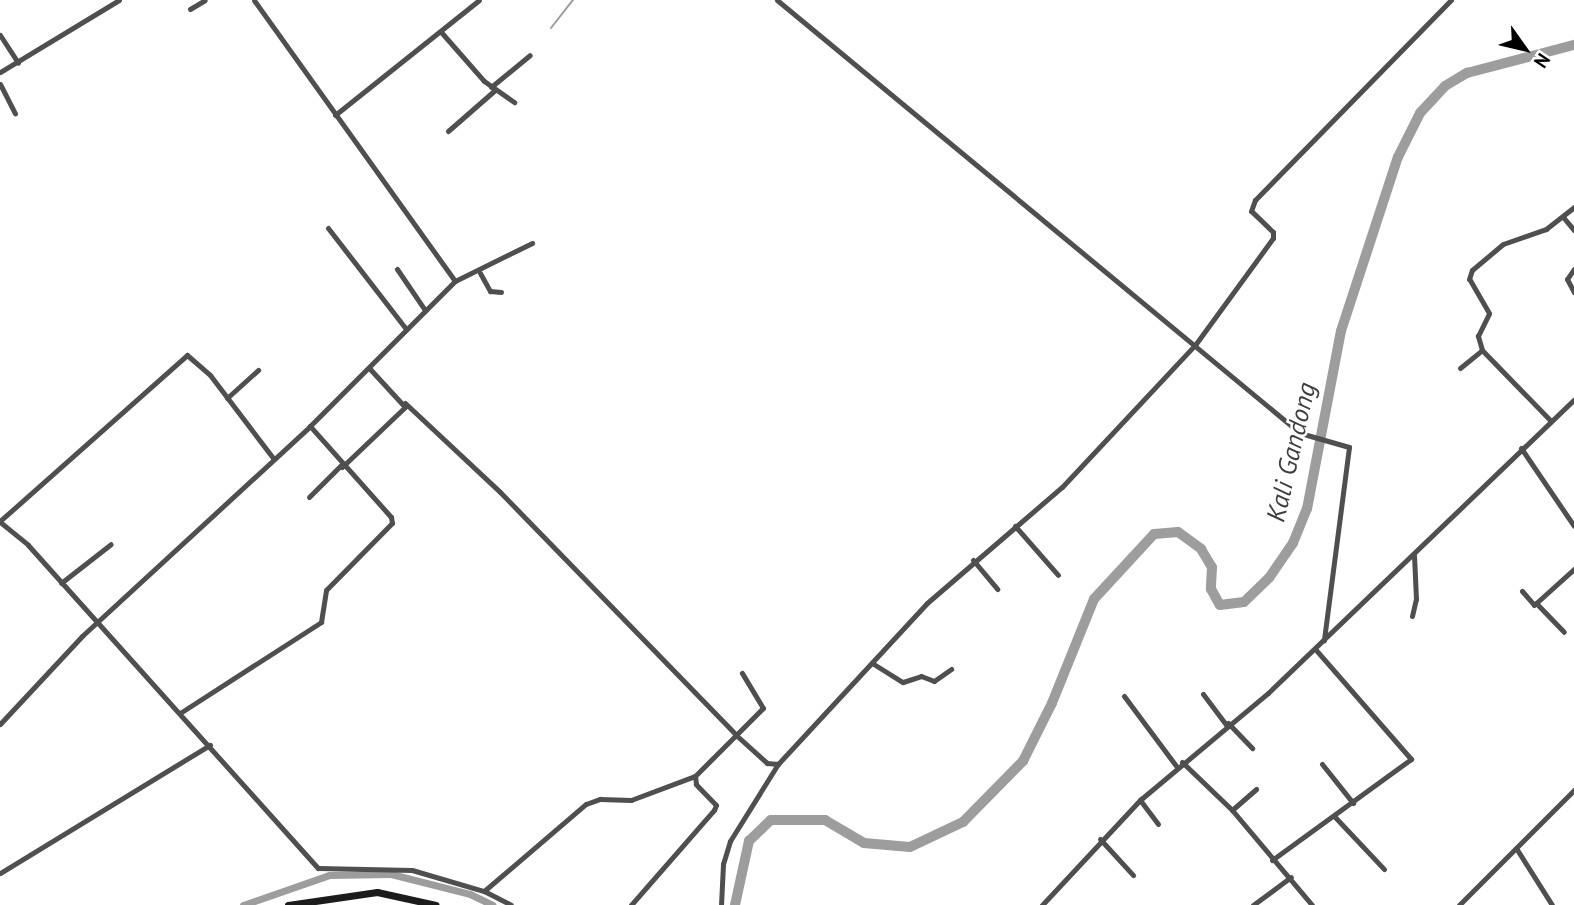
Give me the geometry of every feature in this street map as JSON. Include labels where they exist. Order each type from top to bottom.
[{"type":"street","points":[[0,72],[119,0]]},
{"type":"street","points":[[190,9],[205,0]]},
{"type":"street","points":[[254,0],[455,281]]},
{"type":"street","points":[[335,114],[479,0]]},
{"type":"street","points":[[777,0],[1300,433],[1341,443],[1350,449],[1324,640]]},
{"type":"street","points":[[721,905],[723,864],[730,841],[778,764],[872,663],[974,560],[1062,487],[1195,345],[1273,238],[1273,232],[1251,211],[1255,200],[1316,132],[1451,0]]},
{"type":"street","points":[[440,32],[493,89],[514,102]]},
{"type":"street","points":[[0,35],[18,63]]},
{"type":"street","points":[[448,131],[530,55]]},
{"type":"street","points":[[0,84],[15,113]]},
{"type":"street","points":[[1550,420],[1482,350],[1478,336],[1490,317],[1470,281],[1472,270],[1503,244],[1546,229],[1574,207]]},
{"type":"street","points":[[1563,217],[1574,230]]},
{"type":"street","points":[[328,228],[406,329]]},
{"type":"street","points":[[0,724],[94,624],[370,369],[455,281],[480,273],[532,243]]},
{"type":"street","points":[[397,269],[425,310]]},
{"type":"street","points":[[1574,269],[1567,279],[1574,292]]},
{"type":"street","points":[[480,273],[490,291],[501,292]]},
{"type":"street","points":[[1460,369],[1482,350]]},
{"type":"street","points":[[273,458],[192,357],[178,358],[0,521],[210,745],[320,870],[367,866],[412,870],[484,891],[511,905]]},
{"type":"street","points":[[370,369],[490,482],[736,735],[767,763],[778,764]]},
{"type":"street","points":[[227,398],[258,370]]},
{"type":"street","points":[[1042,905],[1100,839],[1140,800],[1315,649],[1550,420],[1574,400]]},
{"type":"street","points":[[309,497],[403,412],[405,404]]},
{"type":"street","points":[[180,713],[321,622],[326,590],[390,526],[391,517],[342,466],[310,426]]},
{"type":"street","points":[[1521,448],[1574,526]]},
{"type":"street","points":[[1016,526],[1058,575]]},
{"type":"street","points":[[61,583],[111,544]]},
{"type":"street","points":[[1412,616],[1416,600],[1414,555]]},
{"type":"street","points":[[974,560],[997,589]]},
{"type":"street","points":[[1536,604],[1574,569]]},
{"type":"street","points":[[1522,592],[1564,632]]},
{"type":"street","points":[[1272,860],[1411,759],[1315,649]]},
{"type":"street","points":[[872,663],[903,682],[921,676],[934,681],[951,669]]},
{"type":"street","points":[[484,891],[586,804],[600,799],[631,800],[695,776],[763,708],[742,673]]},
{"type":"street","points":[[1203,694],[1227,724],[1252,748]]},
{"type":"street","points":[[1124,696],[1177,767]]},
{"type":"street","points":[[0,873],[210,745]]},
{"type":"street","points":[[1182,762],[1233,810],[1312,905]]},
{"type":"street","points":[[1322,764],[1353,803]]},
{"type":"street","points":[[631,905],[715,810],[716,804],[696,784],[695,776]]},
{"type":"street","points":[[1233,810],[1256,789]]},
{"type":"street","points":[[1459,905],[1574,790]]},
{"type":"street","points":[[1140,800],[1158,824]]},
{"type":"street","points":[[1334,816],[1384,869]]},
{"type":"street","points":[[1100,839],[1133,875]]},
{"type":"street","points":[[1516,848],[1552,905]]},
{"type":"street","points":[[1253,905],[1291,877]]},
{"type":"street","points":[[288,905],[377,892],[436,905]]},
{"type":"waterway","points":[[551,28],[573,0]]},
{"type":"waterway","name":"Kali Gandong","points":[[735,905],[749,841],[771,820],[825,820],[864,843],[910,847],[963,822],[1023,761],[1052,703],[1094,599],[1154,534],[1178,532],[1201,549],[1212,567],[1211,589],[1220,605],[1244,602],[1269,578],[1293,543],[1307,509],[1341,331],[1398,157],[1420,113],[1445,86],[1467,73],[1574,45]]},
{"type":"waterway","points":[[243,905],[329,875],[391,874],[470,894],[493,905]]}]
